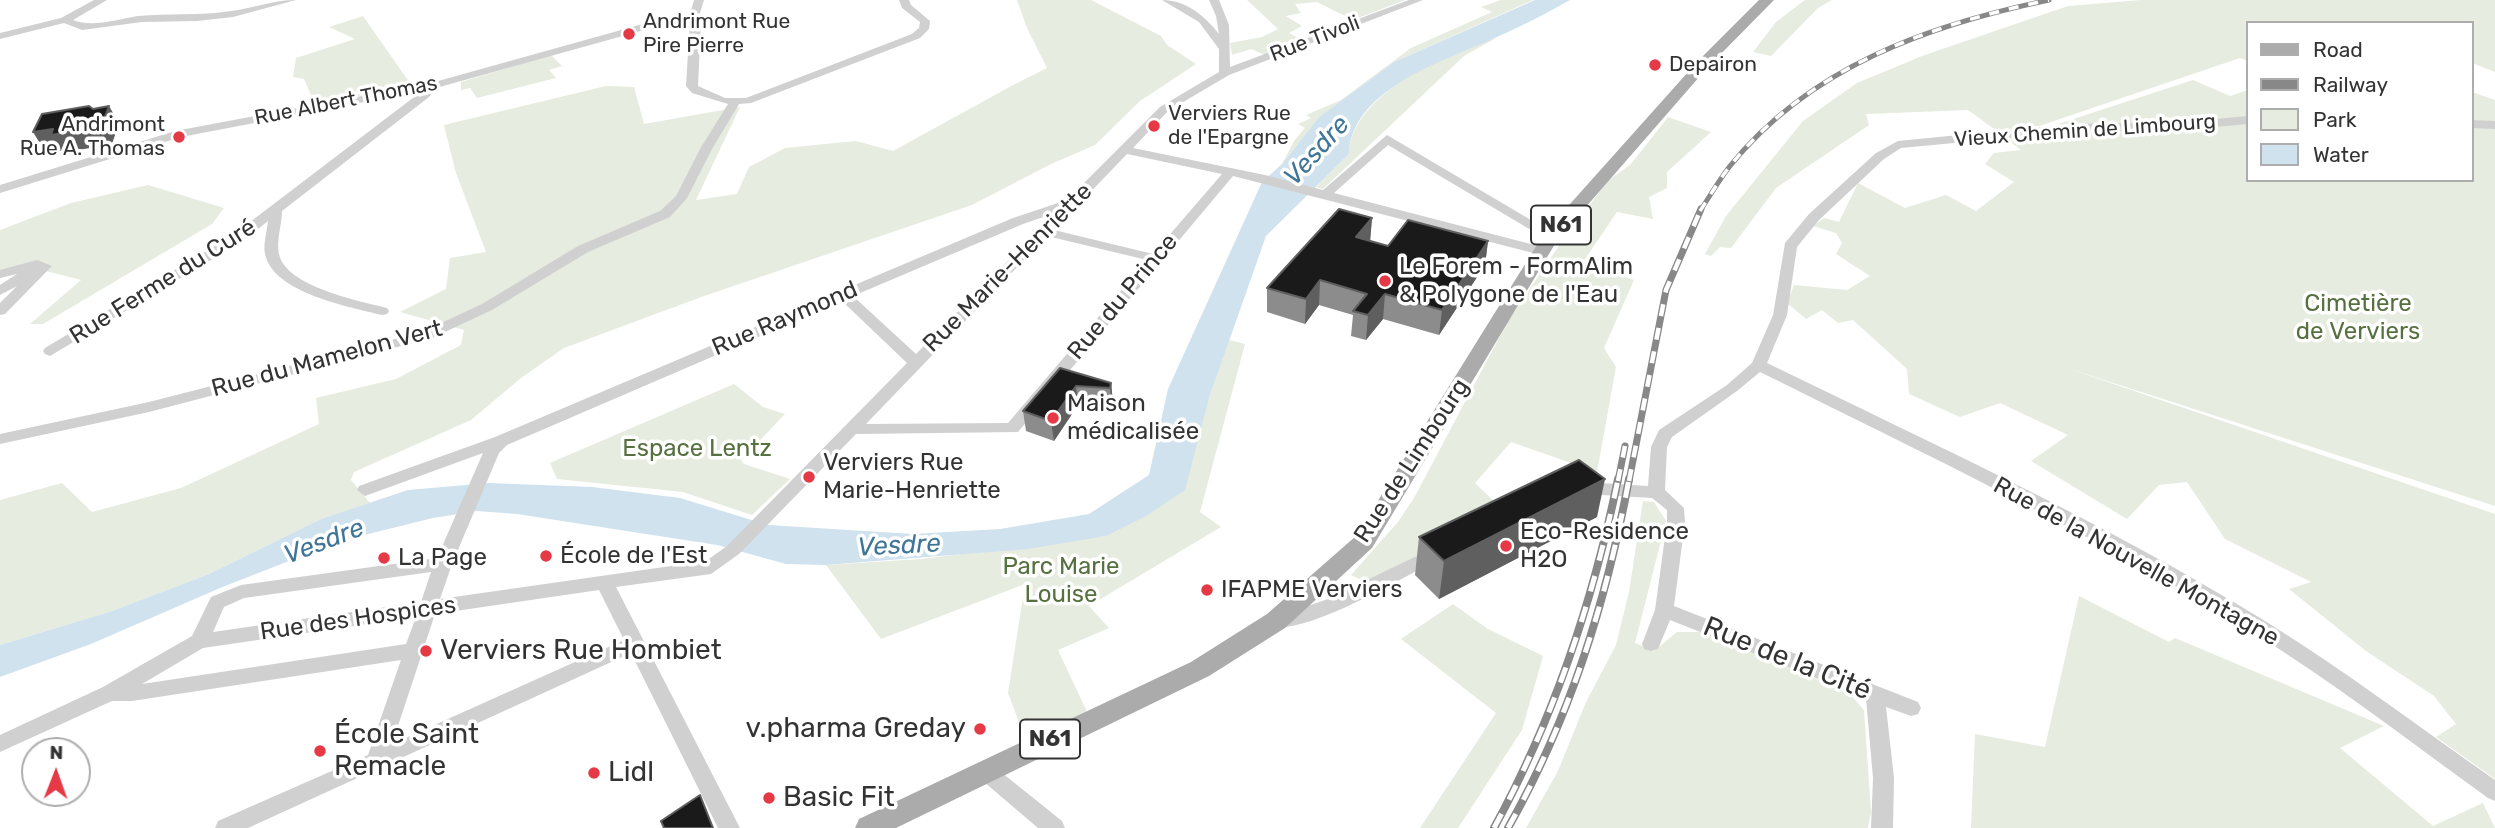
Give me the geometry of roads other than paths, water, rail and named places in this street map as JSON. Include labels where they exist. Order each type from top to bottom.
[{"type":"main road","name":"Rue de Limbourg","points":[[869,828],[984,770],[1200,669],[1276,621],[1364,542],[1487,346],[1546,243],[1702,65],[1767,0]]},
{"type":"street","points":[[0,36],[65,20],[102,0]]},
{"type":"street","points":[[65,20],[82,27],[142,19],[233,15],[291,0]]},
{"type":"street","points":[[699,0],[694,16],[696,23],[692,86],[696,91],[741,102],[916,36],[924,29],[925,21],[906,6],[904,0]]},
{"type":"street","points":[[1167,0],[1203,20],[1223,47]]},
{"type":"street","points":[[1214,0],[1220,10],[1225,73]]},
{"type":"street","name":"Rue Tivoli","points":[[1252,63],[1418,0]]},
{"type":"street","name":"Rue Albert Thomas","points":[[0,189],[179,134],[432,86],[661,22],[694,16]]},
{"type":"street","name":"Rue Marie-Henriette","points":[[783,498],[914,361],[1046,232],[1164,109],[1225,73],[1252,63]]},
{"type":"street","name":"Rue Ferme du Curé","points":[[50,351],[239,238],[425,95],[432,86]]},
{"type":"street","name":"Rue du Mamelon Vert","points":[[0,439],[292,372],[392,346],[463,320],[564,258],[665,214],[675,207],[706,149],[741,102]]},
{"type":"street","name":"Vieux Chemin de Limbourg","points":[[1759,365],[1780,314],[1790,246],[1814,217],[1883,154],[1898,145],[2071,128],[2246,120]]},
{"type":"street","points":[[2474,124],[2495,125]]},
{"type":"street","points":[[1323,193],[1387,139],[1546,243]]},
{"type":"street","points":[[1124,150],[1546,243]]},
{"type":"street","name":"Rue du Prince","points":[[850,429],[1012,428],[1230,172]]},
{"type":"street","name":"Rue Raymond","points":[[501,441],[1018,221],[1072,203]]},
{"type":"street","name":"Rue Ferme du Curé","points":[[275,210],[277,225],[271,247],[274,259],[290,279],[327,296],[382,311]]},
{"type":"street","points":[[1046,232],[1155,258]]},
{"type":"street","points":[[0,274],[31,266],[45,266],[0,311]]},
{"type":"street","points":[[0,291],[30,271],[31,266]]},
{"type":"street","points":[[843,295],[914,361]]},
{"type":"street","points":[[1656,492],[1659,447],[1665,434],[1759,365]]},
{"type":"street","name":"Rue de la Nouvelle Montagne","points":[[1759,365],[1970,470],[2192,588],[2258,627],[2495,792]]},
{"type":"street","points":[[376,761],[443,564],[492,451],[501,441]]},
{"type":"street","points":[[365,490],[501,441]]},
{"type":"street","points":[[1568,489],[1656,492],[1669,499],[1676,512],[1664,610],[1651,644]]},
{"type":"street","name":"Rue des Hospices","points":[[0,744],[110,693],[199,641],[711,567],[733,550],[783,498]]},
{"type":"street","points":[[1276,621],[1292,620],[1336,601],[1452,544]]},
{"type":"street","points":[[199,641],[216,602],[242,592],[443,564]]},
{"type":"street","points":[[606,584],[729,828]]},
{"type":"street","name":"Rue de la Cité","points":[[1664,610],[1911,708]]},
{"type":"street","points":[[226,828],[636,643]]},
{"type":"street","points":[[110,693],[132,693],[412,652]]},
{"type":"street","points":[[1875,694],[1882,747],[1882,828]]},
{"type":"street","points":[[984,770],[1054,828]]},
{"type":"water","name":"Vesdre","points":[[1535,0],[1570,0],[1509,32],[1423,69],[1381,96],[1365,113],[1354,132],[1349,154],[1266,236],[1209,398],[1185,490],[1146,516],[1106,536],[1028,549],[826,565],[786,564],[717,545],[517,514],[477,511],[433,518],[340,541],[220,588],[91,644],[0,677],[0,645],[112,611],[209,574],[321,519],[408,490],[489,483],[592,487],[680,498],[768,525],[913,534],[1000,529],[1089,514],[1149,475],[1168,389],[1262,182],[1282,164],[1319,117],[1394,62]]},
{"type":"railway","points":[[1700,210],[1730,166],[1762,131],[1797,102],[1834,77],[1874,55],[1916,37],[2004,10],[2049,0]]},
{"type":"railway","points":[[1629,481],[1666,290],[1700,210]]},
{"type":"railway","points":[[1618,481],[1625,446]]},
{"type":"railway","points":[[1494,828],[1535,744],[1569,658],[1597,570],[1618,479]]},
{"type":"railway","points":[[1508,828],[1550,744],[1583,659],[1609,570],[1629,479]]},
{"type":"place","name":"Andrimont Rue Pire Pierre","points":[[629,34]]},
{"type":"place","name":"Depairon","points":[[1655,65]]},
{"type":"place","name":"Verviers Rue de l'Epargne","points":[[1154,126]]},
{"type":"place","name":"Andrimont Rue A. Thomas","points":[[179,137]]},
{"type":"place","name":"Le Forem - FormAlim & Polygone de l'Eau","points":[[1385,281]]},
{"type":"place","name":"Maison médicalisée","points":[[1053,418]]},
{"type":"place","name":"Verviers Rue Marie-Henriette","points":[[809,477]]},
{"type":"place","name":"Eco-Residence H2O","points":[[1506,546]]},
{"type":"place","name":"École de l'Est","points":[[546,556]]},
{"type":"place","name":"La Page","points":[[384,558]]},
{"type":"place","name":"IFAPME Verviers","points":[[1207,590]]},
{"type":"place","name":"Verviers Rue Hombiet","points":[[426,651]]},
{"type":"place","name":"v.pharma Greday","points":[[980,729]]},
{"type":"place","name":"École Saint Remacle","points":[[320,751]]},
{"type":"place","name":"Lidl","points":[[594,773]]},
{"type":"place","name":"Basic Fit","points":[[769,798]]},
{"type":"park label","name":"Cimetière de Verviers","points":[[2358,318]]},
{"type":"park label","name":"Espace Lentz","points":[[697,449]]},
{"type":"park label","name":"Parc Marie Louise","points":[[1061,581]]}]
